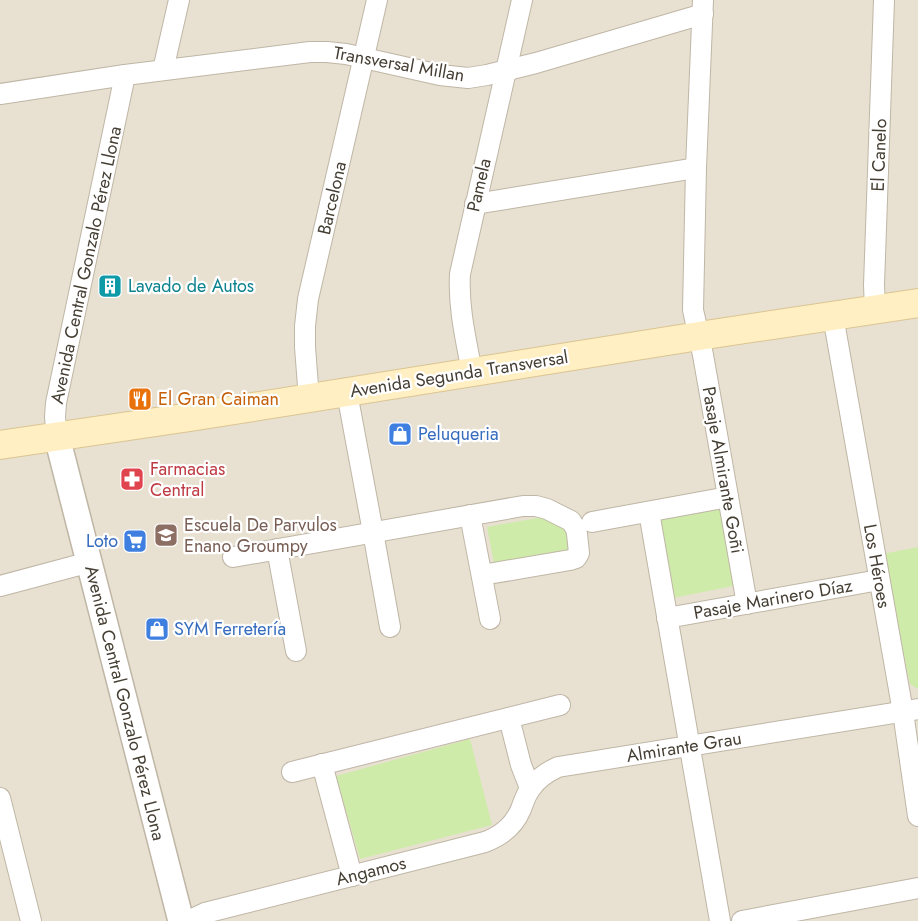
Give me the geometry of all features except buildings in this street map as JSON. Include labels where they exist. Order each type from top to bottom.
[{"type":"main road","name":"Avenida Segunda Transversal","points":[[0,445],[309,399],[699,336],[918,303]]},
{"type":"street","points":[[163,70],[179,0]]},
{"type":"street","name":"Barcelona","points":[[309,399],[305,347],[308,299],[376,0]]},
{"type":"street","name":"Pamela","points":[[472,372],[460,308],[459,285],[475,204],[522,0]]},
{"type":"street","name":"El Canelo","points":[[875,310],[874,285],[884,0]]},
{"type":"street","points":[[699,336],[693,310],[696,168],[703,7]]},
{"type":"street","name":"Transversal Millan","points":[[0,94],[125,75],[310,52],[346,54],[454,77],[468,78],[545,60],[703,7]]},
{"type":"street","name":"Avenida Central Gonzalo Pérez Llona","points":[[125,75],[56,404],[55,417],[57,437],[181,921]]},
{"type":"street","points":[[475,204],[696,168]]},
{"type":"street","name":"Los Héroes","points":[[833,316],[879,580],[910,711],[918,816]]},
{"type":"street","name":"Pasaje Almirante Goñi","points":[[699,336],[747,604]]},
{"type":"street","points":[[347,393],[390,627]]},
{"type":"street","points":[[592,522],[728,497]]},
{"type":"street","points":[[233,557],[523,506],[536,506],[547,509],[571,521],[576,529],[579,551],[576,558],[482,575]]},
{"type":"street","points":[[649,512],[720,921]]},
{"type":"street","points":[[470,515],[490,620]]},
{"type":"street","points":[[277,549],[296,651]]},
{"type":"street","points":[[0,586],[90,562]]},
{"type":"street","name":"Pasaje Marinero Díaz","points":[[667,618],[879,580]]},
{"type":"street","points":[[292,772],[560,705]]},
{"type":"street","name":"Almirante Grau","points":[[530,788],[547,772],[558,767],[910,711]]},
{"type":"street","points":[[509,718],[523,771],[530,788]]},
{"type":"street","points":[[322,764],[352,876]]},
{"type":"street","name":"Angamos","points":[[188,921],[205,913],[484,842],[494,838],[511,825],[530,788]]},
{"type":"street","points":[[0,798],[31,921]]},
{"type":"street","points":[[742,921],[789,917],[918,888]]},
{"type":"shaded area","points":[[0,0],[918,0],[918,921],[0,921]]},
{"type":"green space","points":[[722,506],[738,585],[673,598],[657,520]]},
{"type":"green space","points":[[548,516],[570,529],[575,553],[495,568],[487,527]]},
{"type":"green space","points":[[918,547],[918,689],[910,684],[883,554]]},
{"type":"green space","points":[[470,739],[492,825],[360,859],[336,776]]},
{"type":"place","name":"Lavado de Autos","points":[[110,286]]},
{"type":"place","name":"El Gran Caiman","points":[[140,399]]},
{"type":"place","name":"Peluqueria","points":[[400,434]]},
{"type":"place","name":"Farmacias Central","points":[[132,479]]},
{"type":"place","name":"Escuela De Parvulos Enano Groumpy","points":[[166,535]]},
{"type":"place","name":"Loto","points":[[135,541]]},
{"type":"place","name":"SYM Ferretería","points":[[157,629]]}]
